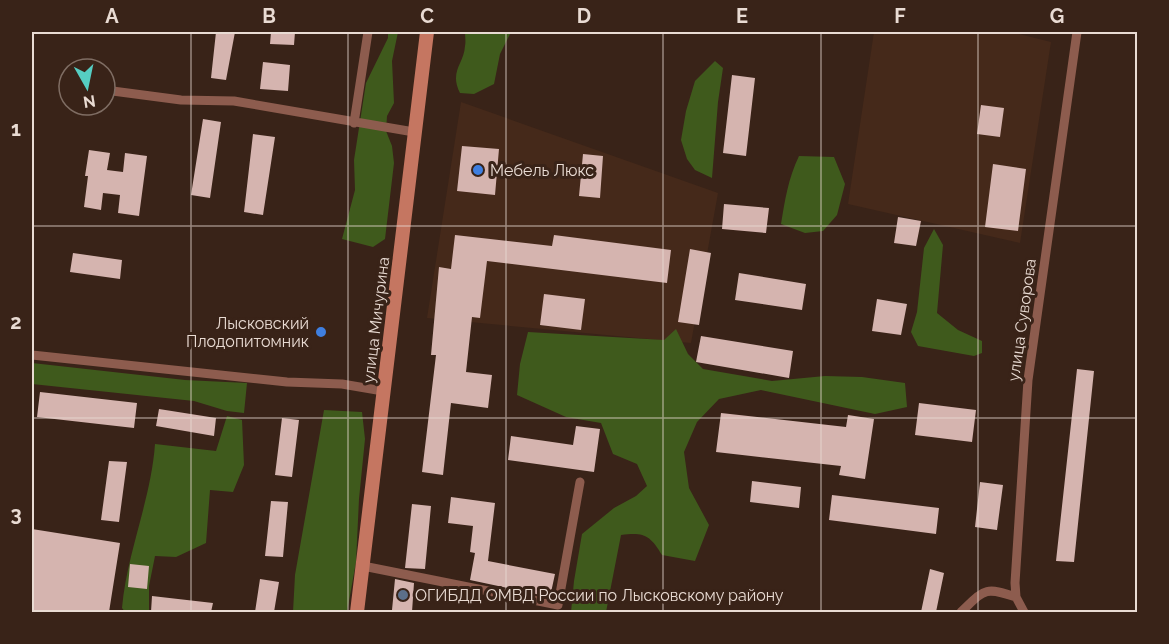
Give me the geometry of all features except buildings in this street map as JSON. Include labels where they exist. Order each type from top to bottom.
[{"type":"main road","name":"улица Мичурина","points":[[357,612],[427,32]]},
{"type":"street","points":[[354,123],[368,32]]},
{"type":"street","name":"улица Суворова","points":[[1024,612],[1016,597],[1015,583],[1028,380],[1077,32]]},
{"type":"street","points":[[117,92],[181,100],[234,101],[414,132]]},
{"type":"street","points":[[32,355],[287,382],[342,384],[383,391]]},
{"type":"street","points":[[363,566],[558,605],[580,482]]},
{"type":"street","points":[[962,612],[981,593],[994,590],[1016,597]]},
{"type":"shaded area","points":[[874,32],[1011,32],[1051,42],[1020,243],[848,204]]},
{"type":"shaded area","points":[[461,102],[718,193],[691,343],[427,318]]},
{"type":"green space","points":[[388,32],[398,32],[392,61],[394,103],[387,116],[386,131],[392,146],[394,163],[385,239],[373,247],[342,239],[355,190],[354,160],[366,83],[388,38]]},
{"type":"green space","points":[[465,32],[511,32],[500,54],[494,84],[474,94],[460,93],[456,79],[464,52]]},
{"type":"green space","points":[[715,61],[723,68],[712,178],[695,170],[687,159],[681,140],[686,111],[695,81]]},
{"type":"green space","points":[[799,156],[834,157],[845,184],[837,215],[823,231],[805,233],[781,224],[790,181]]},
{"type":"green space","points":[[934,229],[943,245],[937,313],[958,330],[982,341],[982,353],[974,356],[918,346],[911,332],[917,312],[924,248]]},
{"type":"green space","points":[[676,329],[688,354],[703,369],[772,381],[825,376],[862,377],[905,383],[907,407],[875,414],[761,390],[719,399],[697,422],[684,452],[689,488],[709,525],[695,561],[662,555],[646,536],[621,535],[606,612],[571,612],[582,534],[614,508],[636,496],[647,486],[637,464],[613,454],[601,423],[566,417],[517,395],[520,364],[528,332],[664,340]]},
{"type":"green space","points":[[32,363],[185,380],[247,383],[244,413],[227,411],[194,401],[32,384]]},
{"type":"green space","points":[[324,410],[362,412],[365,439],[356,562],[347,612],[293,612],[295,575]]},
{"type":"green space","points":[[227,416],[242,420],[244,465],[233,492],[210,490],[206,543],[176,557],[155,556],[149,586],[149,612],[125,612],[122,608],[125,587],[149,485],[155,444],[216,451]]},
{"type":"place","name":"Мебель Люкс","points":[[478,170]]},
{"type":"place","name":"Лысковский Плодопитомник","points":[[321,332]]},
{"type":"place","name":"ОГИБДД ОМВД России по Лысковскому району","points":[[403,595]]}]
